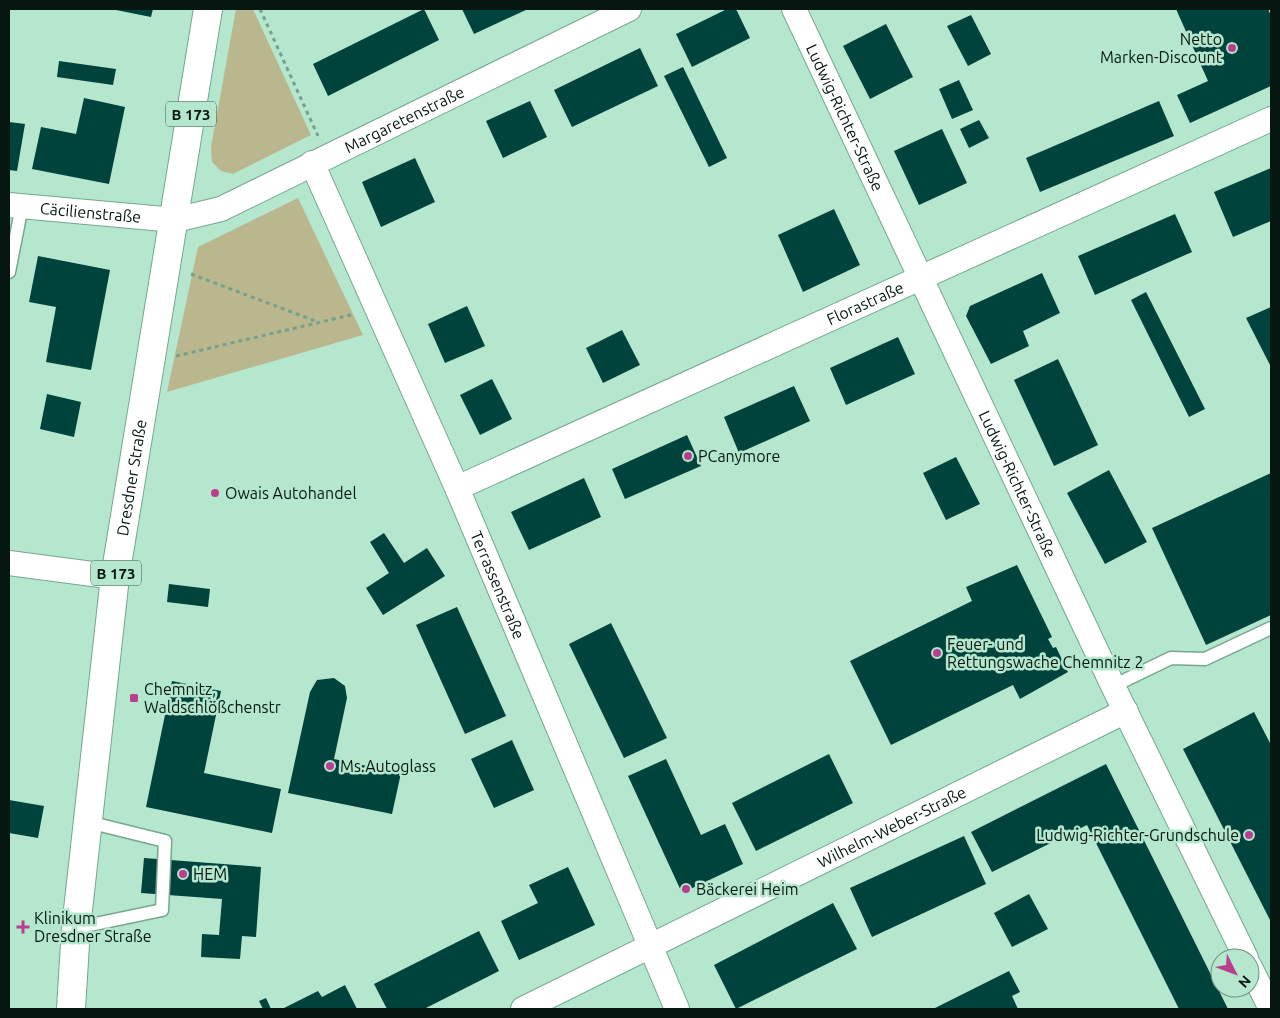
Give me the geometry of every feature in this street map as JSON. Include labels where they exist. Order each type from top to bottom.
[{"type":"main road","name":"Dresdner Straße","points":[[71,1009],[76,928],[115,577],[175,220],[208,9]]},
{"type":"street","name":"Margaretenstraße","points":[[175,220],[221,209],[629,9]]},
{"type":"street","name":"Ludwig-Richter-Straße","points":[[794,9],[1114,686],[1241,948]]},
{"type":"street","name":"Florastraße","points":[[457,488],[1271,119]]},
{"type":"street","name":"Terrassenstraße","points":[[319,160],[377,309],[457,488],[677,1009]]},
{"type":"street","name":"Cäcilienstraße","points":[[16,205],[175,220]]},
{"type":"street","points":[[9,563],[115,577]]},
{"type":"street","name":"Wilhelm-Weber-Straße","points":[[523,1009],[1126,711]]},
{"type":"street","points":[[1260,987],[1271,1009]]},
{"type":"lane","points":[[9,272],[16,205]]},
{"type":"lane","points":[[1114,686],[1171,658],[1205,659],[1271,628]]},
{"type":"lane","points":[[76,928],[162,910],[165,841],[88,822]]},
{"type":"path","points":[[260,9],[319,160]]},
{"type":"path","points":[[167,264],[318,322]]},
{"type":"path","points":[[151,362],[377,309]]},
{"type":"shaded area","points":[[236,9],[253,9],[311,135],[233,174],[221,171],[212,162],[211,147]]},
{"type":"shaded area","points":[[298,198],[363,335],[167,392],[198,247]]},
{"type":"building","points":[[111,9],[153,9],[151,17]]},
{"type":"building","points":[[424,9],[439,40],[328,96],[313,64]]},
{"type":"building","points":[[462,9],[528,9],[474,34]]},
{"type":"building","points":[[727,9],[736,9],[750,38],[692,67],[676,34]]},
{"type":"building","name":"Netto Marken-Discount","points":[[1176,9],[1268,9],[1271,16],[1271,86],[1190,123],[1177,95],[1208,81]]},
{"type":"building","points":[[971,15],[991,54],[968,66],[947,26]]},
{"type":"building","points":[[886,24],[913,77],[870,99],[843,46]]},
{"type":"building","points":[[640,48],[658,86],[572,127],[554,90]]},
{"type":"building","points":[[59,61],[116,69],[113,85],[57,77]]},
{"type":"building","points":[[683,67],[727,158],[709,167],[664,76]]},
{"type":"building","points":[[959,80],[973,110],[952,119],[939,89]]},
{"type":"building","points":[[84,98],[125,107],[109,184],[32,169],[41,127],[76,134]]},
{"type":"building","points":[[530,101],[547,137],[503,158],[486,121]]},
{"type":"building","points":[[1159,101],[1174,136],[1040,192],[1026,158]]},
{"type":"building","points":[[979,120],[989,138],[969,148],[960,129]]},
{"type":"building","points":[[9,122],[25,124],[17,171],[9,170]]},
{"type":"building","points":[[942,129],[967,183],[919,205],[894,151]]},
{"type":"building","points":[[415,158],[435,202],[381,227],[362,182]]},
{"type":"building","points":[[1271,168],[1271,221],[1233,237],[1214,192]]},
{"type":"building","points":[[834,209],[860,265],[803,292],[778,235]]},
{"type":"building","points":[[1175,214],[1192,252],[1095,295],[1078,256]]},
{"type":"building","points":[[38,256],[110,270],[91,370],[46,362],[56,307],[29,302]]},
{"type":"building","points":[[1042,273],[1060,313],[1023,331],[1029,346],[991,364],[966,316],[970,306]]},
{"type":"building","points":[[1146,292],[1205,409],[1189,417],[1131,300]]},
{"type":"building","points":[[467,306],[485,346],[445,363],[428,324]]},
{"type":"building","points":[[1271,307],[1271,367],[1246,318]]},
{"type":"building","points":[[622,330],[640,365],[603,383],[586,348]]},
{"type":"building","points":[[898,337],[915,374],[846,405],[830,368]]},
{"type":"building","points":[[1058,359],[1098,445],[1054,466],[1014,380]]},
{"type":"building","points":[[492,379],[512,419],[480,435],[460,395]]},
{"type":"building","points":[[794,386],[810,421],[739,453],[724,417]]},
{"type":"building","points":[[47,394],[81,402],[74,437],[40,429]]},
{"type":"building","points":[[687,435],[701,466],[625,499],[612,469]]},
{"type":"building","points":[[956,457],[980,504],[946,520],[923,473]]},
{"type":"building","points":[[1109,470],[1147,542],[1105,564],[1067,493]]},
{"type":"building","points":[[1271,473],[1271,615],[1206,645],[1152,528]]},
{"type":"building","points":[[584,478],[601,517],[529,550],[511,512]]},
{"type":"building","points":[[384,533],[404,563],[427,548],[445,576],[383,615],[366,588],[389,573],[370,542]]},
{"type":"building","points":[[1017,565],[1052,637],[1048,639],[1053,648],[1056,647],[1068,672],[1020,699],[1013,685],[891,745],[850,661],[972,601],[966,587]]},
{"type":"building","points":[[169,584],[210,589],[208,607],[167,602]]},
{"type":"building","points":[[457,607],[506,716],[465,734],[416,625]]},
{"type":"building","points":[[611,623],[667,738],[624,758],[569,644]]},
{"type":"building","name":"Ms.Autoglass","points":[[334,678],[345,686],[347,698],[334,759],[401,773],[392,814],[288,793],[310,692],[317,680]]},
{"type":"building","points":[[172,681],[221,691],[204,773],[281,789],[272,833],[146,807]]},
{"type":"building","name":"Ludwig-Richter-Grundschule","points":[[1254,712],[1271,745],[1271,922],[1183,749]]},
{"type":"building","points":[[512,740],[534,790],[494,808],[471,759]]},
{"type":"building","points":[[829,754],[853,803],[756,851],[732,803]]},
{"type":"building","points":[[666,759],[701,835],[725,824],[743,864],[682,893],[628,776]]},
{"type":"building","points":[[1106,764],[1210,973],[1210,998],[1223,998],[1228,1009],[1179,1009],[1087,825],[992,872],[971,832]]},
{"type":"building","points":[[9,800],[44,806],[38,838],[9,833]]},
{"type":"building","points":[[964,836],[986,884],[872,937],[850,888]]},
{"type":"building","points":[[144,858],[261,867],[256,937],[242,936],[240,959],[201,957],[202,934],[219,935],[222,899],[141,893]]},
{"type":"building","points":[[568,867],[595,925],[519,960],[501,921],[538,903],[529,885]]},
{"type":"building","points":[[1029,894],[1048,929],[1012,947],[994,913]]},
{"type":"building","points":[[833,903],[857,949],[736,1009],[714,965]]},
{"type":"building","points":[[479,931],[499,971],[424,1009],[387,1009],[374,984]]},
{"type":"building","points":[[1009,971],[1020,992],[1012,996],[1018,1009],[933,1009]]},
{"type":"building","points":[[345,985],[357,1009],[282,1009],[318,991],[322,997]]},
{"type":"building","points":[[266,998],[271,1009],[263,1009],[259,1001]]},
{"type":"place","name":"Netto Marken-Discount","points":[[1232,48]]},
{"type":"place","name":"PCanymore","points":[[688,456]]},
{"type":"place","name":"Owais Autohandel","points":[[215,493]]},
{"type":"place","name":"Feuer- und Rettungswache Chemnitz 2","points":[[937,653]]},
{"type":"place","name":"Chemnitz, Waldschlößchenstr","points":[[134,698]]},
{"type":"place","name":"Ms.Autoglass","points":[[330,766]]},
{"type":"place","name":"Ludwig-Richter-Grundschule","points":[[1249,835]]},
{"type":"place","name":"HEM","points":[[183,874]]},
{"type":"place","name":"Bäckerei Heim","points":[[686,889]]},
{"type":"place","name":"Klinikum Dresdner Straße","points":[[23,927]]}]
